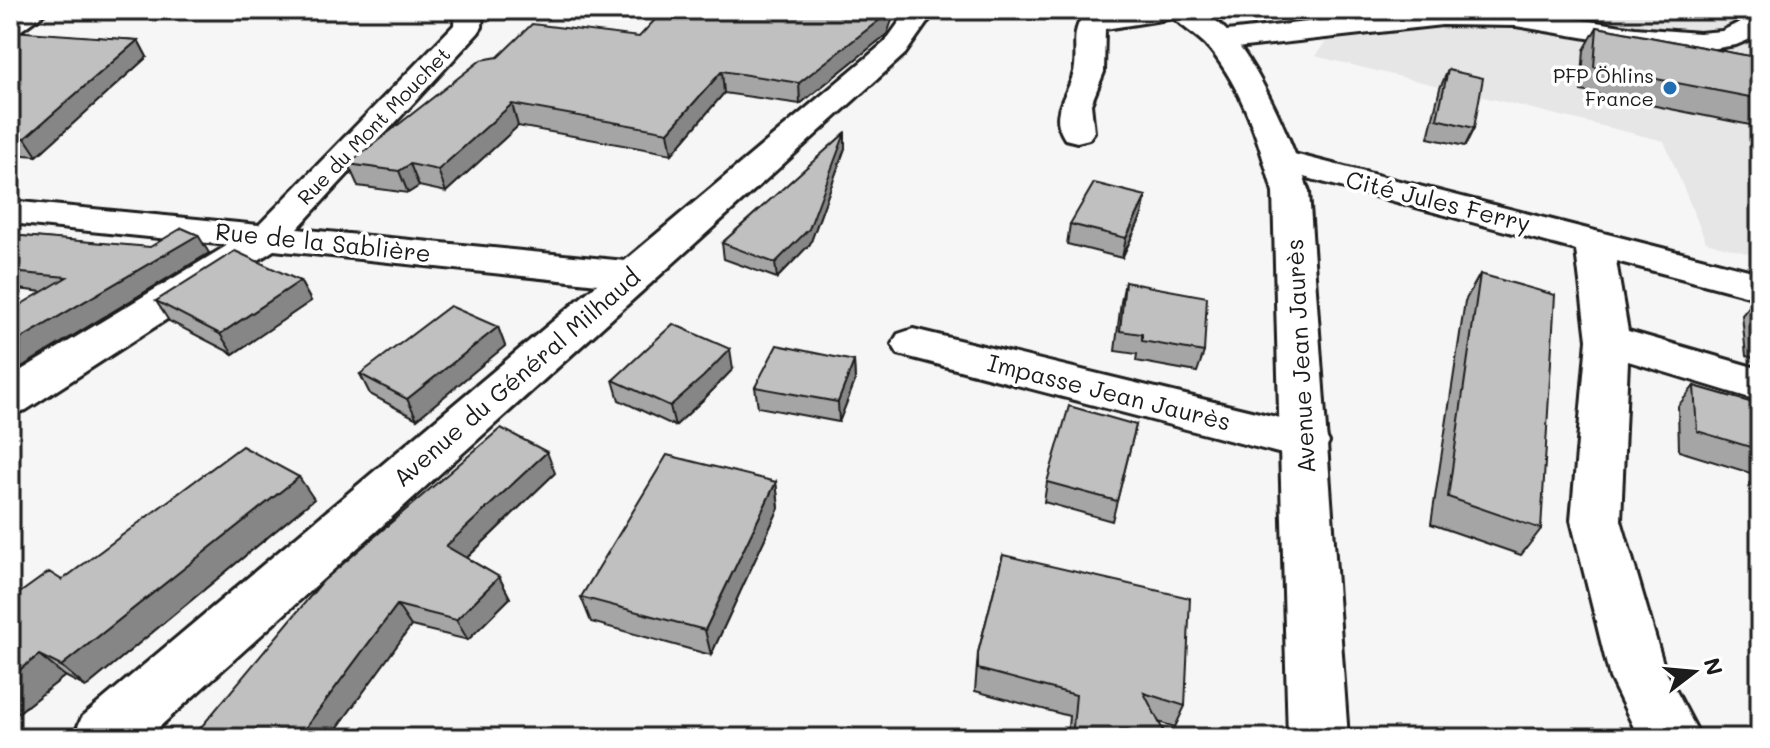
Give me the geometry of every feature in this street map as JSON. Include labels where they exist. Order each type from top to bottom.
[{"type":"street","points":[[10,25],[35,10]]},
{"type":"street","name":"Rue du Mont Mouchet","points":[[10,398],[269,237],[468,27],[469,10]]},
{"type":"street","name":"Avenue du Général Milhaud","points":[[103,738],[895,48],[922,10]]},
{"type":"street","points":[[1077,132],[1072,105],[1090,69],[1085,39],[1093,22],[1174,10]]},
{"type":"street","name":"Avenue Jean Jaurès","points":[[1181,10],[1218,41],[1251,91],[1282,161],[1291,192],[1318,738]]},
{"type":"street","points":[[1218,41],[1419,14],[1519,18],[1668,42],[1714,40],[1745,33],[1760,20]]},
{"type":"street","points":[[1714,40],[1760,51]]},
{"type":"street","name":"Cité Jules Ferry","points":[[1282,161],[1760,286]]},
{"type":"street","name":"Rue de la Sablière","points":[[10,212],[636,275]]},
{"type":"street","points":[[1594,242],[1608,340],[1596,520],[1639,678],[1671,738]]},
{"type":"street","points":[[1608,340],[1760,385]]},
{"type":"street","name":"Impasse Jean Jaurès","points":[[913,344],[1305,442]]},
{"type":"shaded area","points":[[1474,10],[1760,10],[1760,257],[1706,242],[1664,141],[1315,56],[1335,29]]},
{"type":"building","points":[[664,10],[753,13],[755,10],[889,10],[799,83],[722,71],[668,132],[512,104],[438,170],[410,164],[399,171],[348,164],[481,60],[498,57],[532,24],[639,37]]},
{"type":"building","points":[[1597,27],[1760,58],[1760,99],[1594,67]]},
{"type":"building","points":[[12,31],[138,40],[25,138],[10,137]]},
{"type":"building","points":[[1448,70],[1483,78],[1474,128],[1437,119]]},
{"type":"building","points":[[845,133],[809,229],[775,263],[722,243]]},
{"type":"building","points":[[1094,183],[1146,196],[1126,238],[1070,224]]},
{"type":"building","points":[[182,228],[198,235],[10,345],[10,311],[67,277],[10,272],[10,235],[150,247]]},
{"type":"building","points":[[235,251],[300,281],[220,334],[156,301]]},
{"type":"building","points":[[1480,274],[1555,295],[1541,529],[1448,497]]},
{"type":"building","points":[[1125,282],[1207,297],[1204,352],[1142,341],[1142,334],[1120,331]]},
{"type":"building","points":[[450,306],[498,327],[407,399],[360,374]]},
{"type":"building","points":[[673,324],[730,349],[670,406],[613,380]]},
{"type":"building","points":[[777,345],[854,361],[838,402],[755,387]]},
{"type":"building","points":[[1694,386],[1760,405],[1760,450],[1697,431]]},
{"type":"building","points":[[1069,406],[1136,425],[1117,501],[1047,482]]},
{"type":"building","points":[[501,428],[547,452],[446,546],[499,577],[456,620],[397,605],[303,731],[324,738],[192,738],[323,581]]},
{"type":"building","points":[[242,446],[299,477],[61,666],[39,655],[10,677],[10,619],[19,612],[10,606],[10,600],[49,572],[62,580]]},
{"type":"building","points":[[667,455],[776,482],[705,630],[581,597]]},
{"type":"building","points":[[1003,555],[1190,598],[1185,706],[1144,693],[1167,738],[1072,738],[1076,695],[978,669],[978,653]]},
{"type":"building","points":[[919,731],[947,738],[918,738]]},
{"type":"place","name":"PFP Öhlins France","points":[[1670,88]]}]
